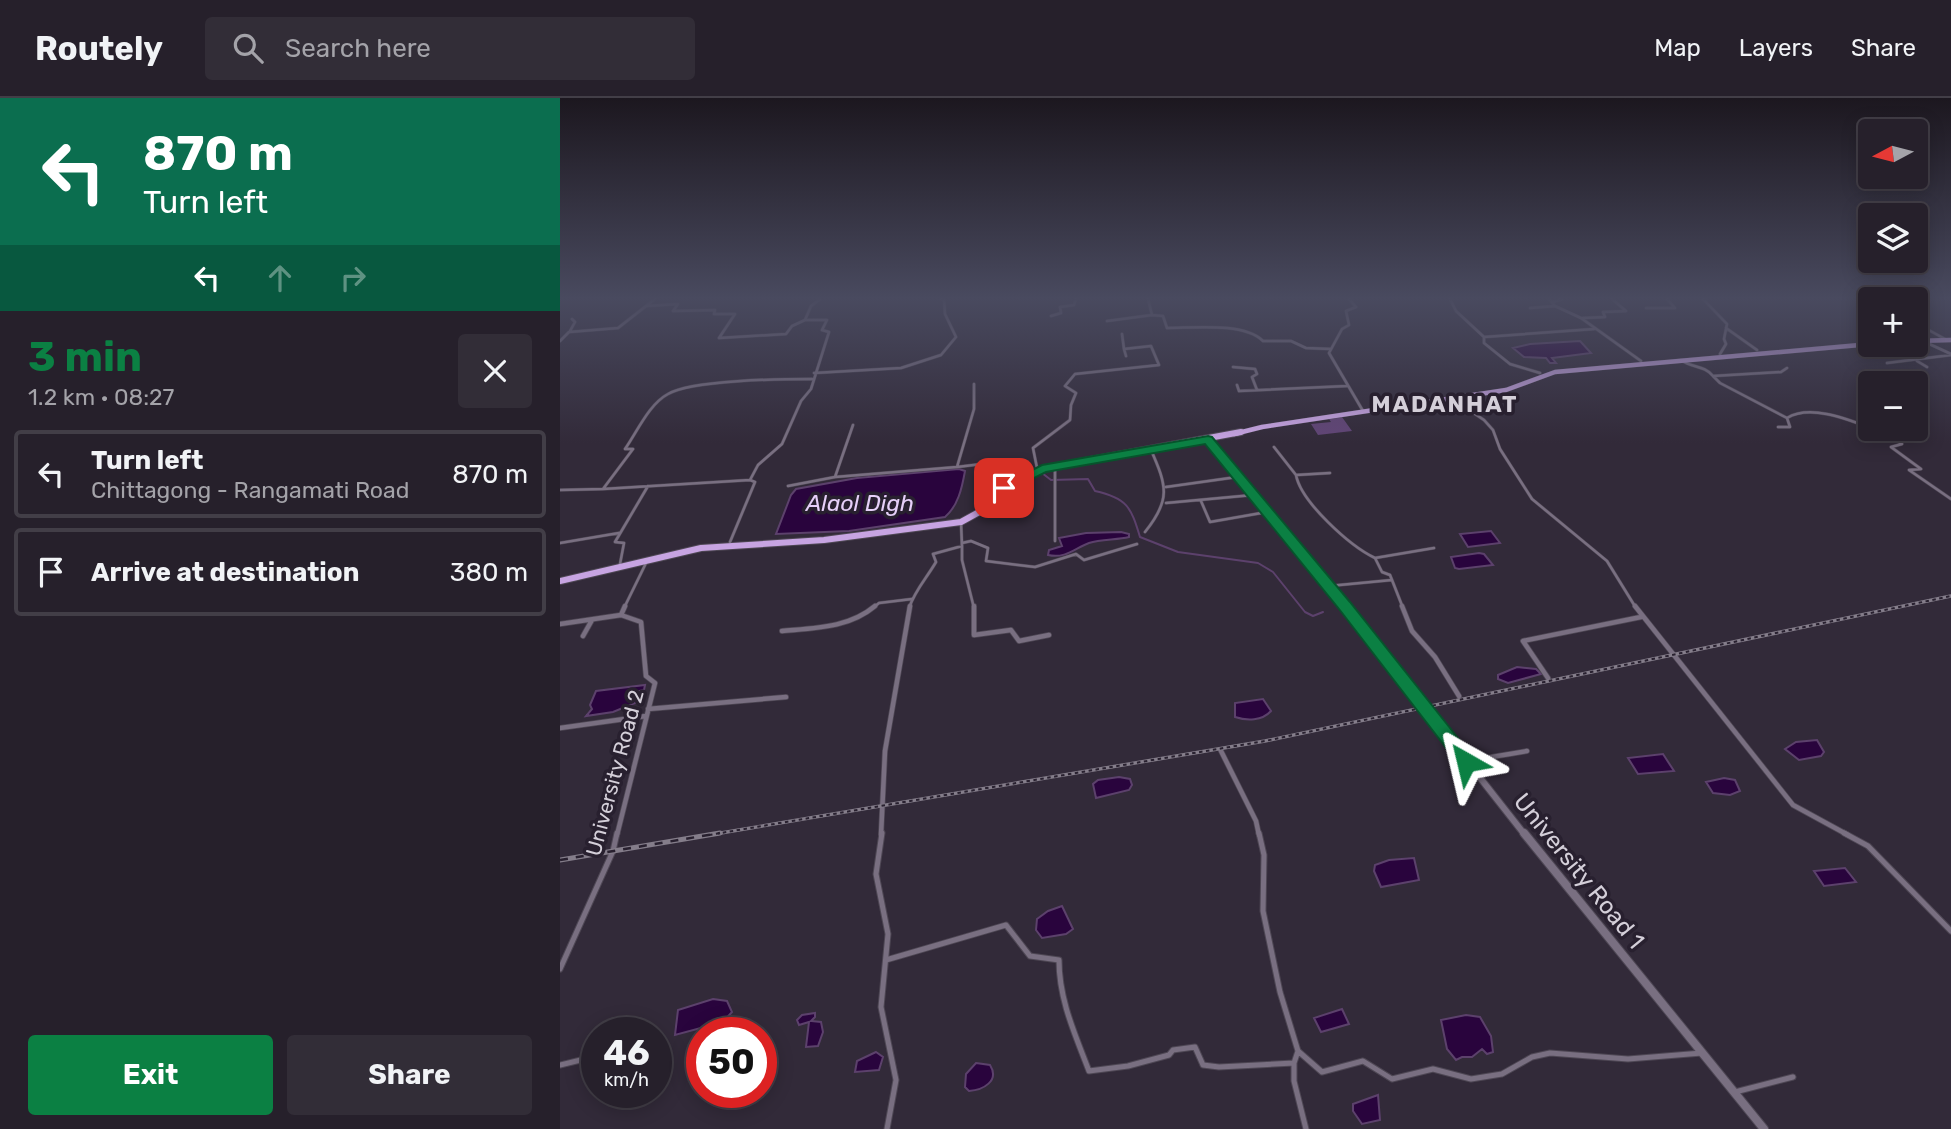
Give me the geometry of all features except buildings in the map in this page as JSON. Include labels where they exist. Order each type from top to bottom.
[{"type":"highway","points":[[560,579],[730,542],[835,537],[963,518],[975,512],[1007,482],[1037,468],[1260,426],[1500,390],[1515,386],[1540,373],[1641,361],[1812,347]]},
{"type":"highway","points":[[560,579],[727,545],[824,540],[961,522],[981,512],[1012,482],[1055,466],[1208,440],[1262,427],[1517,387],[1555,372],[1822,347]]},
{"type":"main road","name":"University Road 1","points":[[1208,440],[1764,1129]]},
{"type":"street","points":[[750,480],[758,465],[782,444],[801,401],[811,389],[823,347]]},
{"type":"street","points":[[814,373],[901,368],[904,365],[931,361],[946,353],[950,347]]},
{"type":"street","points":[[1126,356],[1124,349],[1141,347]]},
{"type":"street","points":[[1037,468],[1033,448],[1070,420],[1070,405],[1076,393],[1065,386],[1075,374],[1159,365],[1151,347]]},
{"type":"street","points":[[1304,347],[1331,349],[1329,353],[1340,366],[1347,386],[1363,411]]},
{"type":"street","points":[[1489,347],[1510,364],[1540,373]]},
{"type":"street","points":[[1621,347],[1641,361]]},
{"type":"street","points":[[1720,354],[1724,347]]},
{"type":"street","points":[[1752,347],[1757,351]]},
{"type":"street","points":[[1935,347],[1951,355]]},
{"type":"street","points":[[1727,362],[1728,355]]},
{"type":"street","points":[[1917,362],[1916,358],[1951,355]]},
{"type":"street","points":[[1680,359],[1688,365],[1706,368],[1720,383],[1787,418],[1790,427],[1778,427]]},
{"type":"street","points":[[1887,363],[1917,362],[1927,367]]},
{"type":"street","points":[[1233,367],[1255,369],[1257,374],[1252,377],[1257,390]]},
{"type":"street","points":[[1713,376],[1780,372],[1787,368]]},
{"type":"street","points":[[603,489],[633,449],[625,449],[643,427],[648,414],[672,391],[775,380],[812,379]]},
{"type":"street","points":[[957,467],[974,409],[974,384]]},
{"type":"street","points":[[1237,385],[1239,391],[1347,386]]},
{"type":"street","points":[[1453,399],[1484,420],[1493,430],[1500,449],[1532,499],[1607,561],[1641,617],[1793,805],[1868,846],[1951,931]]},
{"type":"street","points":[[1787,418],[1797,412],[1842,417],[1858,423]]},
{"type":"street","points":[[835,478],[853,425]]},
{"type":"street","points":[[1896,441],[1902,444],[1891,447],[1921,469],[1909,470],[1951,499]]},
{"type":"street","points":[[1274,447],[1296,475],[1298,486],[1322,514],[1370,557],[1434,548]]},
{"type":"street","points":[[1145,532],[1166,503],[1166,487],[1151,450]]},
{"type":"street","points":[[788,486],[835,478],[982,464],[985,477],[1007,482]]},
{"type":"street","points":[[1055,466],[1055,541]]},
{"type":"street","points":[[1296,475],[1330,472]]},
{"type":"street","points":[[1166,487],[1240,477]]},
{"type":"street","points":[[560,490],[750,480],[755,482],[730,542]]},
{"type":"street","points":[[620,564],[624,543],[615,542],[648,486]]},
{"type":"street","points":[[1166,503],[1253,495]]},
{"type":"street","points":[[1201,501],[1210,522],[1266,512]]},
{"type":"street","points":[[961,522],[962,569],[969,580],[975,612],[974,635],[1014,631],[1019,641],[1049,635]]},
{"type":"street","points":[[560,543],[619,533]]},
{"type":"street","points":[[887,1129],[896,1080],[881,1007],[888,934],[876,874],[881,846],[887,742],[895,695],[897,661],[915,590],[924,583],[936,562],[933,554],[971,541],[988,548],[986,561],[1001,559],[1021,567],[1052,564],[1076,554],[1084,560],[1137,544]]},
{"type":"street","points":[[1375,558],[1382,572],[1390,575],[1412,631],[1435,657],[1458,696]]},
{"type":"street","points":[[560,624],[621,615],[636,579],[649,559]]},
{"type":"street","points":[[1328,586],[1392,580]]},
{"type":"street","points":[[782,631],[828,627],[862,617],[879,603],[912,599]]},
{"type":"street","name":"University Road 2","points":[[560,970],[613,851],[655,683],[646,676],[642,622],[621,615]]},
{"type":"street","points":[[1548,678],[1523,641],[1641,617]]},
{"type":"street","points":[[583,636],[592,620]]},
{"type":"street","points":[[648,709],[786,697]]},
{"type":"street","points":[[560,728],[646,716]]},
{"type":"street","points":[[1221,751],[1256,821],[1264,855],[1263,911],[1275,970],[1298,1051],[1322,1072],[1363,1061],[1392,1079],[1433,1069],[1471,1079],[1503,1074],[1532,1057],[1550,1053],[1628,1059],[1704,1053]]},
{"type":"street","points":[[1466,762],[1527,751]]},
{"type":"street","points":[[886,960],[1006,925],[1030,956],[1059,960],[1059,983],[1065,1008],[1089,1071],[1128,1066],[1169,1055],[1173,1050],[1195,1047],[1203,1065],[1219,1067],[1294,1063]]},
{"type":"street","points":[[1298,1051],[1294,1063],[1294,1081],[1306,1129]]},
{"type":"street","points":[[560,1065],[581,1060]]},
{"type":"street","points":[[1735,1092],[1793,1077]]},
{"type":"shaded area","points":[[1342,417],[1352,431],[1318,435],[1311,424],[1331,422],[1329,419]]},
{"type":"water","points":[[1586,347],[1591,353],[1552,358],[1556,363],[1550,363],[1546,358],[1524,357],[1513,348]]},
{"type":"water","name":"Alaol Digh","points":[[959,469],[965,471],[961,490],[953,508],[945,517],[849,531],[776,534],[791,495],[796,489],[857,478]]},
{"type":"water","points":[[1491,531],[1500,543],[1468,547],[1460,534]]},
{"type":"water","points":[[1086,533],[1129,534],[1129,537],[1094,542],[1060,556],[1048,555],[1049,550],[1062,546],[1059,538]]},
{"type":"water","points":[[1484,554],[1493,565],[1455,568],[1451,557]]},
{"type":"water","points":[[1517,667],[1536,669],[1541,674],[1508,683],[1498,679],[1498,675]]},
{"type":"water","points":[[645,685],[644,690],[639,691],[635,703],[613,712],[586,716],[592,709],[590,705],[596,691]]},
{"type":"water","points":[[1263,699],[1271,711],[1263,717],[1235,717],[1235,703]]},
{"type":"water","points":[[1817,740],[1824,752],[1821,756],[1799,760],[1785,749],[1796,742]]},
{"type":"water","points":[[1663,754],[1674,771],[1638,774],[1628,758]]},
{"type":"water","points":[[1119,777],[1130,779],[1132,785],[1129,790],[1096,798],[1093,784],[1098,780]]},
{"type":"water","points":[[1724,778],[1735,780],[1740,791],[1730,795],[1713,793],[1706,782]]},
{"type":"water","points":[[1414,858],[1419,880],[1381,887],[1374,871],[1375,865],[1389,860]]},
{"type":"water","points":[[1845,868],[1856,882],[1824,886],[1814,871]]},
{"type":"water","points":[[1062,906],[1073,929],[1066,934],[1042,938],[1036,930],[1037,919]]},
{"type":"water","points":[[713,999],[727,1001],[732,1012],[728,1017],[686,1017],[686,1032],[675,1035],[678,1010]]},
{"type":"water","points":[[1342,1009],[1349,1024],[1321,1032],[1314,1018]]},
{"type":"water","points":[[815,1013],[811,1021],[821,1022],[823,1032],[818,1046],[806,1047],[809,1022],[799,1025],[797,1020],[802,1015]]},
{"type":"water","points":[[1466,1015],[1480,1017],[1491,1036],[1493,1052],[1487,1054],[1482,1049],[1472,1057],[1456,1060],[1447,1049],[1441,1020]]},
{"type":"water","points":[[876,1052],[883,1057],[879,1070],[855,1072],[857,1061]]},
{"type":"water","points":[[976,1063],[990,1065],[993,1076],[984,1087],[969,1091],[965,1087],[966,1074]]},
{"type":"water","points":[[1378,1095],[1380,1120],[1362,1124],[1353,1111],[1353,1104]]},
{"type":"waterway","points":[[1042,473],[1051,480],[1088,479],[1095,491],[1114,497],[1126,505],[1134,518],[1140,537],[1178,552],[1258,563],[1273,572],[1305,612],[1313,616],[1323,612]]},
{"type":"railway","points":[[709,835],[1265,741],[1951,596]]},
{"type":"railway","points":[[560,860],[720,833]]},
{"type":"district","name":"MADANHAT","points":[[1445,404]]},
{"type":"route","points":[[1004,488],[1042,468],[1208,440],[1344,606],[1466,762]]}]
